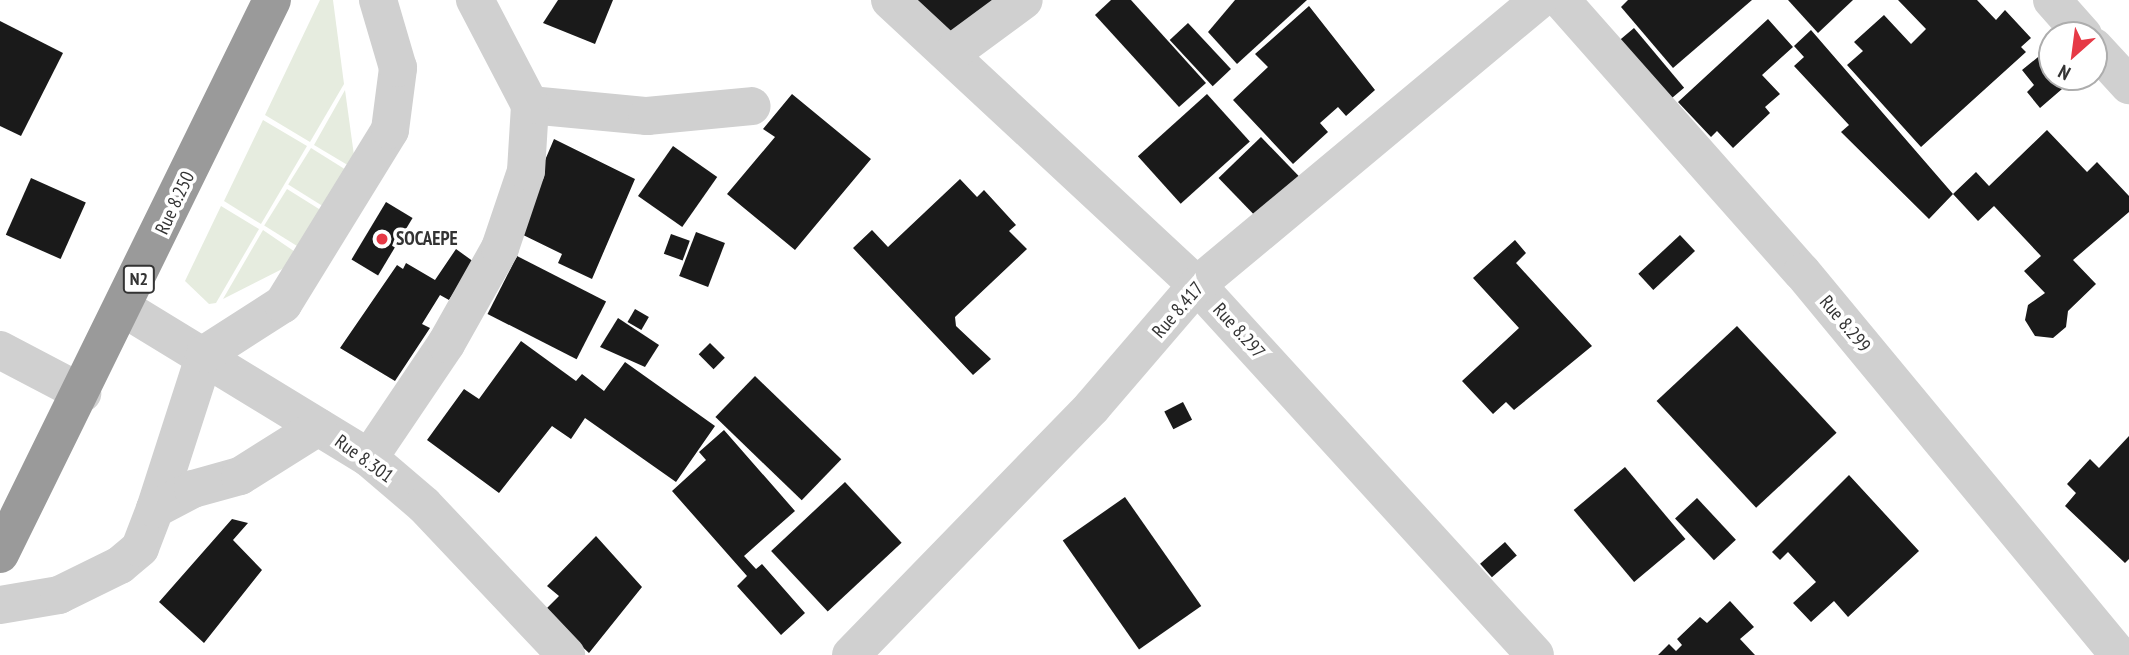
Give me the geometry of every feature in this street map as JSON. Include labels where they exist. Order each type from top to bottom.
[{"type":"highway","name":"Rue 8.250","points":[[0,554],[125,309],[272,0]]},
{"type":"street","points":[[0,605],[59,595],[120,565],[140,548],[205,354],[284,304],[390,130],[398,68],[378,0]]},
{"type":"street","points":[[369,458],[446,344],[500,248],[526,171],[530,105],[475,0]]},
{"type":"street","name":"Rue 8.297","points":[[890,0],[952,53],[1197,285],[1535,655]]},
{"type":"street","points":[[952,53],[1024,0]]},
{"type":"street","name":"Rue 8.417","points":[[851,655],[1092,407],[1197,285],[1539,0]]},
{"type":"street","name":"Rue 8.299","points":[[1561,0],[1802,272],[2119,655]]},
{"type":"street","points":[[2052,0],[2071,21]]},
{"type":"street","points":[[2108,62],[2129,85]]},
{"type":"street","points":[[530,105],[647,116],[752,106]]},
{"type":"street","name":"Rue 8.301","points":[[125,309],[205,354],[369,458],[424,505],[566,655]]},
{"type":"street","points":[[0,350],[82,393]]},
{"type":"street","points":[[155,509],[193,489],[240,476],[318,427]]},
{"type":"shaded area","points":[[320,0],[333,0],[344,84],[310,142],[265,115]]},
{"type":"shaded area","points":[[345,90],[356,170],[314,145]]},
{"type":"shaded area","points":[[263,120],[307,146],[261,224],[224,201]]},
{"type":"shaded area","points":[[311,148],[353,174],[330,210],[288,184]]},
{"type":"shaded area","points":[[287,189],[330,216],[307,252],[264,225]]},
{"type":"shaded area","points":[[221,206],[259,229],[216,303],[209,304],[185,281]]},
{"type":"shaded area","points":[[263,230],[304,258],[223,299]]},
{"type":"building","points":[[558,0],[613,0],[595,44],[543,23]]},
{"type":"building","points":[[888,0],[1012,0],[942,36]]},
{"type":"building","points":[[1111,0],[1131,0],[1206,83],[1179,107],[1095,15]]},
{"type":"building","points":[[1235,0],[1307,0],[1237,64],[1208,32]]},
{"type":"building","points":[[1628,0],[1752,0],[1673,68],[1621,7]]},
{"type":"building","points":[[1788,0],[1853,0],[1818,33]]},
{"type":"building","points":[[1898,0],[1977,0],[1996,20],[2005,10],[2031,38],[2021,47],[2026,52],[1921,147],[1847,65],[1863,51],[1854,42],[1884,15],[1911,44],[1926,29]]},
{"type":"building","points":[[1309,6],[1375,90],[1346,116],[1338,107],[1320,123],[1328,132],[1293,164],[1233,100],[1268,67],[1255,54]]},
{"type":"building","points":[[1768,19],[1793,47],[1762,75],[1780,94],[1765,107],[1770,113],[1733,148],[1717,131],[1711,137],[1678,102]]},
{"type":"building","points":[[0,21],[63,53],[21,136],[0,126]]},
{"type":"building","points":[[1188,23],[1231,69],[1213,86],[1170,40]]},
{"type":"building","points":[[1634,28],[1684,88],[1660,108],[1610,48]]},
{"type":"building","points":[[1811,30],[1953,194],[1929,219],[1841,132],[1849,125],[1794,66],[1804,57],[1794,46]]},
{"type":"building","points":[[2038,57],[2038,91],[2060,91],[2040,108],[2027,92],[2034,85],[2022,70]]},
{"type":"building","points":[[792,94],[871,159],[795,250],[727,194],[775,137],[763,129]]},
{"type":"building","points":[[1207,94],[1250,142],[1181,204],[1138,156]]},
{"type":"building","points":[[2047,130],[2087,172],[2097,162],[2129,196],[2129,212],[2073,260],[2096,284],[2068,311],[2066,327],[2053,338],[2035,336],[2025,320],[2028,305],[2045,293],[2024,271],[2041,256],[1994,206],[1978,221],[1953,194],[1976,172],[1989,186]]},
{"type":"building","points":[[1261,137],[1300,177],[1257,218],[1219,178]]},
{"type":"building","points":[[554,139],[635,179],[592,279],[558,263],[562,254],[515,231]]},
{"type":"building","points":[[673,146],[717,177],[682,227],[638,196]]},
{"type":"building","points":[[31,178],[86,202],[61,259],[6,235]]},
{"type":"building","points":[[960,179],[977,197],[984,190],[1016,225],[1009,231],[1027,249],[955,317],[956,326],[991,359],[973,375],[853,248],[872,230],[888,247]]},
{"type":"building","name":"SOCAEPE","points":[[386,202],[413,218],[378,275],[351,259]]},
{"type":"building","points":[[696,232],[725,243],[708,287],[679,276]]},
{"type":"building","points":[[671,234],[690,241],[683,261],[664,254]]},
{"type":"building","points":[[1680,235],[1695,251],[1653,290],[1638,274]]},
{"type":"building","points":[[1515,240],[1526,253],[1516,263],[1592,346],[1514,410],[1506,402],[1493,414],[1462,381],[1519,328],[1473,278]]},
{"type":"building","points":[[456,249],[474,262],[449,300],[440,295],[422,324],[430,328],[395,381],[340,348],[397,265],[403,269],[406,263],[435,280]]},
{"type":"building","points":[[517,256],[606,301],[577,359],[487,314]]},
{"type":"building","points":[[635,309],[649,317],[641,330],[628,322]]},
{"type":"building","points":[[618,318],[659,345],[645,367],[600,347]]},
{"type":"building","points":[[1737,326],[1837,433],[1756,508],[1657,401]]},
{"type":"building","points":[[521,341],[576,381],[582,374],[604,391],[625,362],[715,426],[676,482],[585,418],[571,439],[552,426],[499,493],[427,440],[464,389],[479,399]]},
{"type":"building","points":[[710,343],[725,358],[714,369],[699,354]]},
{"type":"building","points":[[755,376],[841,459],[802,500],[715,417]]},
{"type":"building","points":[[1183,402],[1192,420],[1173,429],[1164,412]]},
{"type":"building","points":[[724,430],[795,511],[744,556],[756,569],[762,564],[805,613],[781,635],[737,586],[747,576],[672,491],[706,460],[699,452]]},
{"type":"building","points":[[2129,436],[2129,559],[2125,563],[2065,506],[2076,493],[2067,484],[2090,459],[2099,468]]},
{"type":"building","points":[[1625,467],[1685,539],[1634,582],[1574,510]]},
{"type":"building","points":[[1849,475],[1919,551],[1848,617],[1834,601],[1811,622],[1793,603],[1816,582],[1788,552],[1780,560],[1772,552]]},
{"type":"building","points":[[845,482],[902,543],[828,612],[771,551]]},
{"type":"building","points":[[1125,497],[1201,606],[1139,650],[1063,541]]},
{"type":"building","points":[[1697,498],[1736,540],[1714,560],[1675,518]]},
{"type":"building","points":[[232,519],[248,523],[233,540],[262,570],[204,643],[159,602]]},
{"type":"building","points":[[596,536],[642,587],[589,653],[544,611],[559,596],[547,586]]},
{"type":"building","points":[[1505,542],[1517,556],[1492,577],[1480,564]]},
{"type":"building","points":[[1730,601],[1754,627],[1740,639],[1755,655],[1658,655],[1669,644],[1676,651],[1682,645],[1677,639],[1700,617],[1707,623]]},
{"type":"place","name":"SOCAEPE","points":[[382,239]]}]
